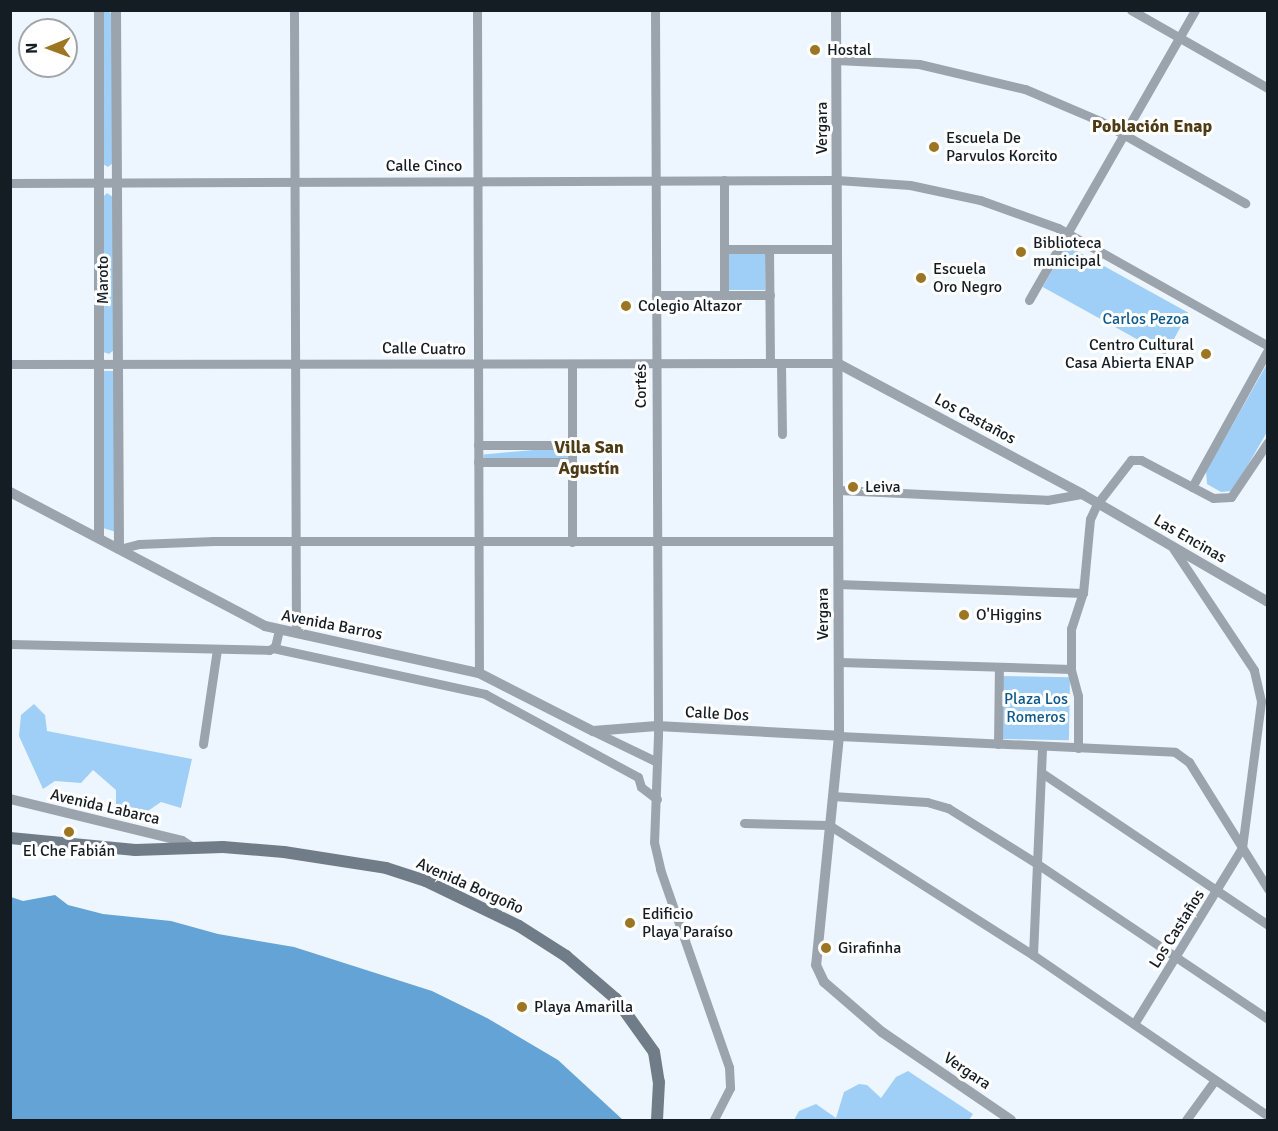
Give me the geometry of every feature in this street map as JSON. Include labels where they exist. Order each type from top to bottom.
[{"type":"main road","name":"Avenida Borgoño","points":[[10,838],[135,850],[192,847],[284,852],[386,868],[426,881],[519,926],[583,970],[634,1020],[657,1064],[657,1120]]},
{"type":"street","name":"Maroto","points":[[99,10],[99,537]]},
{"type":"street","name":"Maroto","points":[[116,10],[119,549]]},
{"type":"street","points":[[294,10],[296,630]]},
{"type":"street","points":[[477,10],[479,673]]},
{"type":"street","name":"Cortés","points":[[655,10],[657,799],[654,842],[658,862],[729,1067],[730,1088],[714,1120]]},
{"type":"street","name":"Vergara","points":[[836,10],[839,736],[816,947],[821,978],[882,1032],[1011,1120]]},
{"type":"street","points":[[1131,10],[1268,88]]},
{"type":"street","points":[[1029,300],[1195,10]]},
{"type":"street","points":[[836,60],[910,63],[982,76],[1051,98],[1124,134],[1245,203]]},
{"type":"street","name":"Calle Cinco","points":[[10,183],[724,180],[886,182],[957,194],[1012,210],[1068,233],[1268,348]]},
{"type":"street","points":[[724,180],[724,295]]},
{"type":"street","points":[[724,249],[837,249]]},
{"type":"street","points":[[769,249],[770,363]]},
{"type":"street","points":[[656,295],[770,295]]},
{"type":"street","points":[[1192,487],[1268,348]]},
{"type":"street","name":"Calle Cuatro","points":[[10,363],[837,363]]},
{"type":"street","points":[[782,363],[782,434]]},
{"type":"street","name":"Los Castaños","points":[[837,363],[1097,504]]},
{"type":"street","points":[[572,364],[572,542]]},
{"type":"street","points":[[1078,748],[1078,696],[1071,669],[1072,618],[1083,593],[1090,519],[1097,504],[1131,460],[1141,460],[1218,499],[1236,494],[1268,442]]},
{"type":"street","points":[[478,445],[572,445]]},
{"type":"street","points":[[478,462],[572,462]]},
{"type":"street","points":[[838,490],[1047,500],[1082,494]]},
{"type":"street","name":"Avenida Barros","points":[[10,492],[279,630],[296,630],[479,673],[657,762]]},
{"type":"street","name":"Las Encinas","points":[[1097,504],[1170,543],[1268,602]]},
{"type":"street","points":[[119,549],[139,544],[296,541],[838,541]]},
{"type":"street","name":"Los Castaños","points":[[1134,1024],[1220,890],[1242,848],[1261,709],[1260,686],[1254,670],[1170,543]]},
{"type":"street","points":[[838,584],[1083,593]]},
{"type":"street","points":[[273,648],[279,630]]},
{"type":"street","name":"Avenida Barros","points":[[10,644],[217,649],[273,648],[485,694],[638,777],[641,787],[657,799]]},
{"type":"street","points":[[203,744],[217,649]]},
{"type":"street","points":[[839,662],[1071,669]]},
{"type":"street","points":[[998,744],[999,667]]},
{"type":"street","name":"Calle Dos","points":[[593,731],[657,726],[839,736]]},
{"type":"street","points":[[839,736],[1166,751],[1182,755],[1268,889]]},
{"type":"street","points":[[1033,955],[1042,746]]},
{"type":"street","points":[[1042,773],[1220,890],[1268,925]]},
{"type":"street","points":[[832,796],[941,806],[1036,862],[1268,1019]]},
{"type":"street","name":"Avenida Labarca","points":[[10,799],[182,841],[192,847]]},
{"type":"street","points":[[744,823],[829,825],[1033,955],[1268,1116]]},
{"type":"street","points":[[1186,1120],[1215,1080]]},
{"type":"green space","points":[[108,11],[112,14],[113,163],[108,167],[103,164],[104,12]]},
{"type":"green space","points":[[107,193],[113,197],[114,350],[109,354],[103,352],[103,197]]},
{"type":"green space","name":"Carlos Pezoa","points":[[1066,245],[1188,313],[1165,355],[1043,287]]},
{"type":"green space","points":[[729,254],[765,254],[765,290],[729,290]]},
{"type":"green space","points":[[1267,364],[1267,432],[1233,491],[1221,492],[1207,484],[1206,471]]},
{"type":"green space","points":[[103,371],[114,371],[116,532],[103,528]]},
{"type":"green space","points":[[568,447],[569,459],[484,466],[483,454]]},
{"type":"green space","name":"Plaza Los Romeros","points":[[1002,676],[1070,677],[1069,740],[1001,739]]},
{"type":"green space","points":[[34,704],[45,715],[47,731],[192,759],[181,808],[161,802],[142,815],[116,814],[116,790],[93,770],[81,783],[55,781],[43,789],[19,736],[21,715]]},
{"type":"green space","points":[[908,1071],[973,1114],[969,1120],[794,1120],[799,1111],[816,1104],[836,1118],[844,1092],[859,1084],[867,1085],[881,1098],[896,1077]]},
{"type":"shaded area","points":[[55,895],[68,905],[103,914],[171,921],[218,934],[294,947],[432,991],[487,1018],[558,1060],[623,1120],[11,1120],[11,897],[23,901]]},
{"type":"place","name":"Hostal","points":[[815,50]]},
{"type":"place","name":"Escuela De Parvulos Korcito","points":[[934,147]]},
{"type":"place","name":"Biblioteca municipal","points":[[1021,252]]},
{"type":"place","name":"Escuela Oro Negro","points":[[921,278]]},
{"type":"place","name":"Colegio Altazor","points":[[626,306]]},
{"type":"place","name":"Centro Cultural Casa Abierta ENAP","points":[[1206,354]]},
{"type":"place","name":"Leiva","points":[[853,487]]},
{"type":"place","name":"O'Higgins","points":[[964,615]]},
{"type":"place","name":"El Che Fabián","points":[[69,832]]},
{"type":"place","name":"Edificio Playa Paraíso","points":[[630,923]]},
{"type":"place","name":"Girafinha","points":[[826,948]]},
{"type":"place","name":"Playa Amarilla","points":[[522,1007]]},
{"type":"district","name":"Población Enap","points":[[1152,126]]},
{"type":"district","name":"Villa San Agustín","points":[[589,458]]}]
